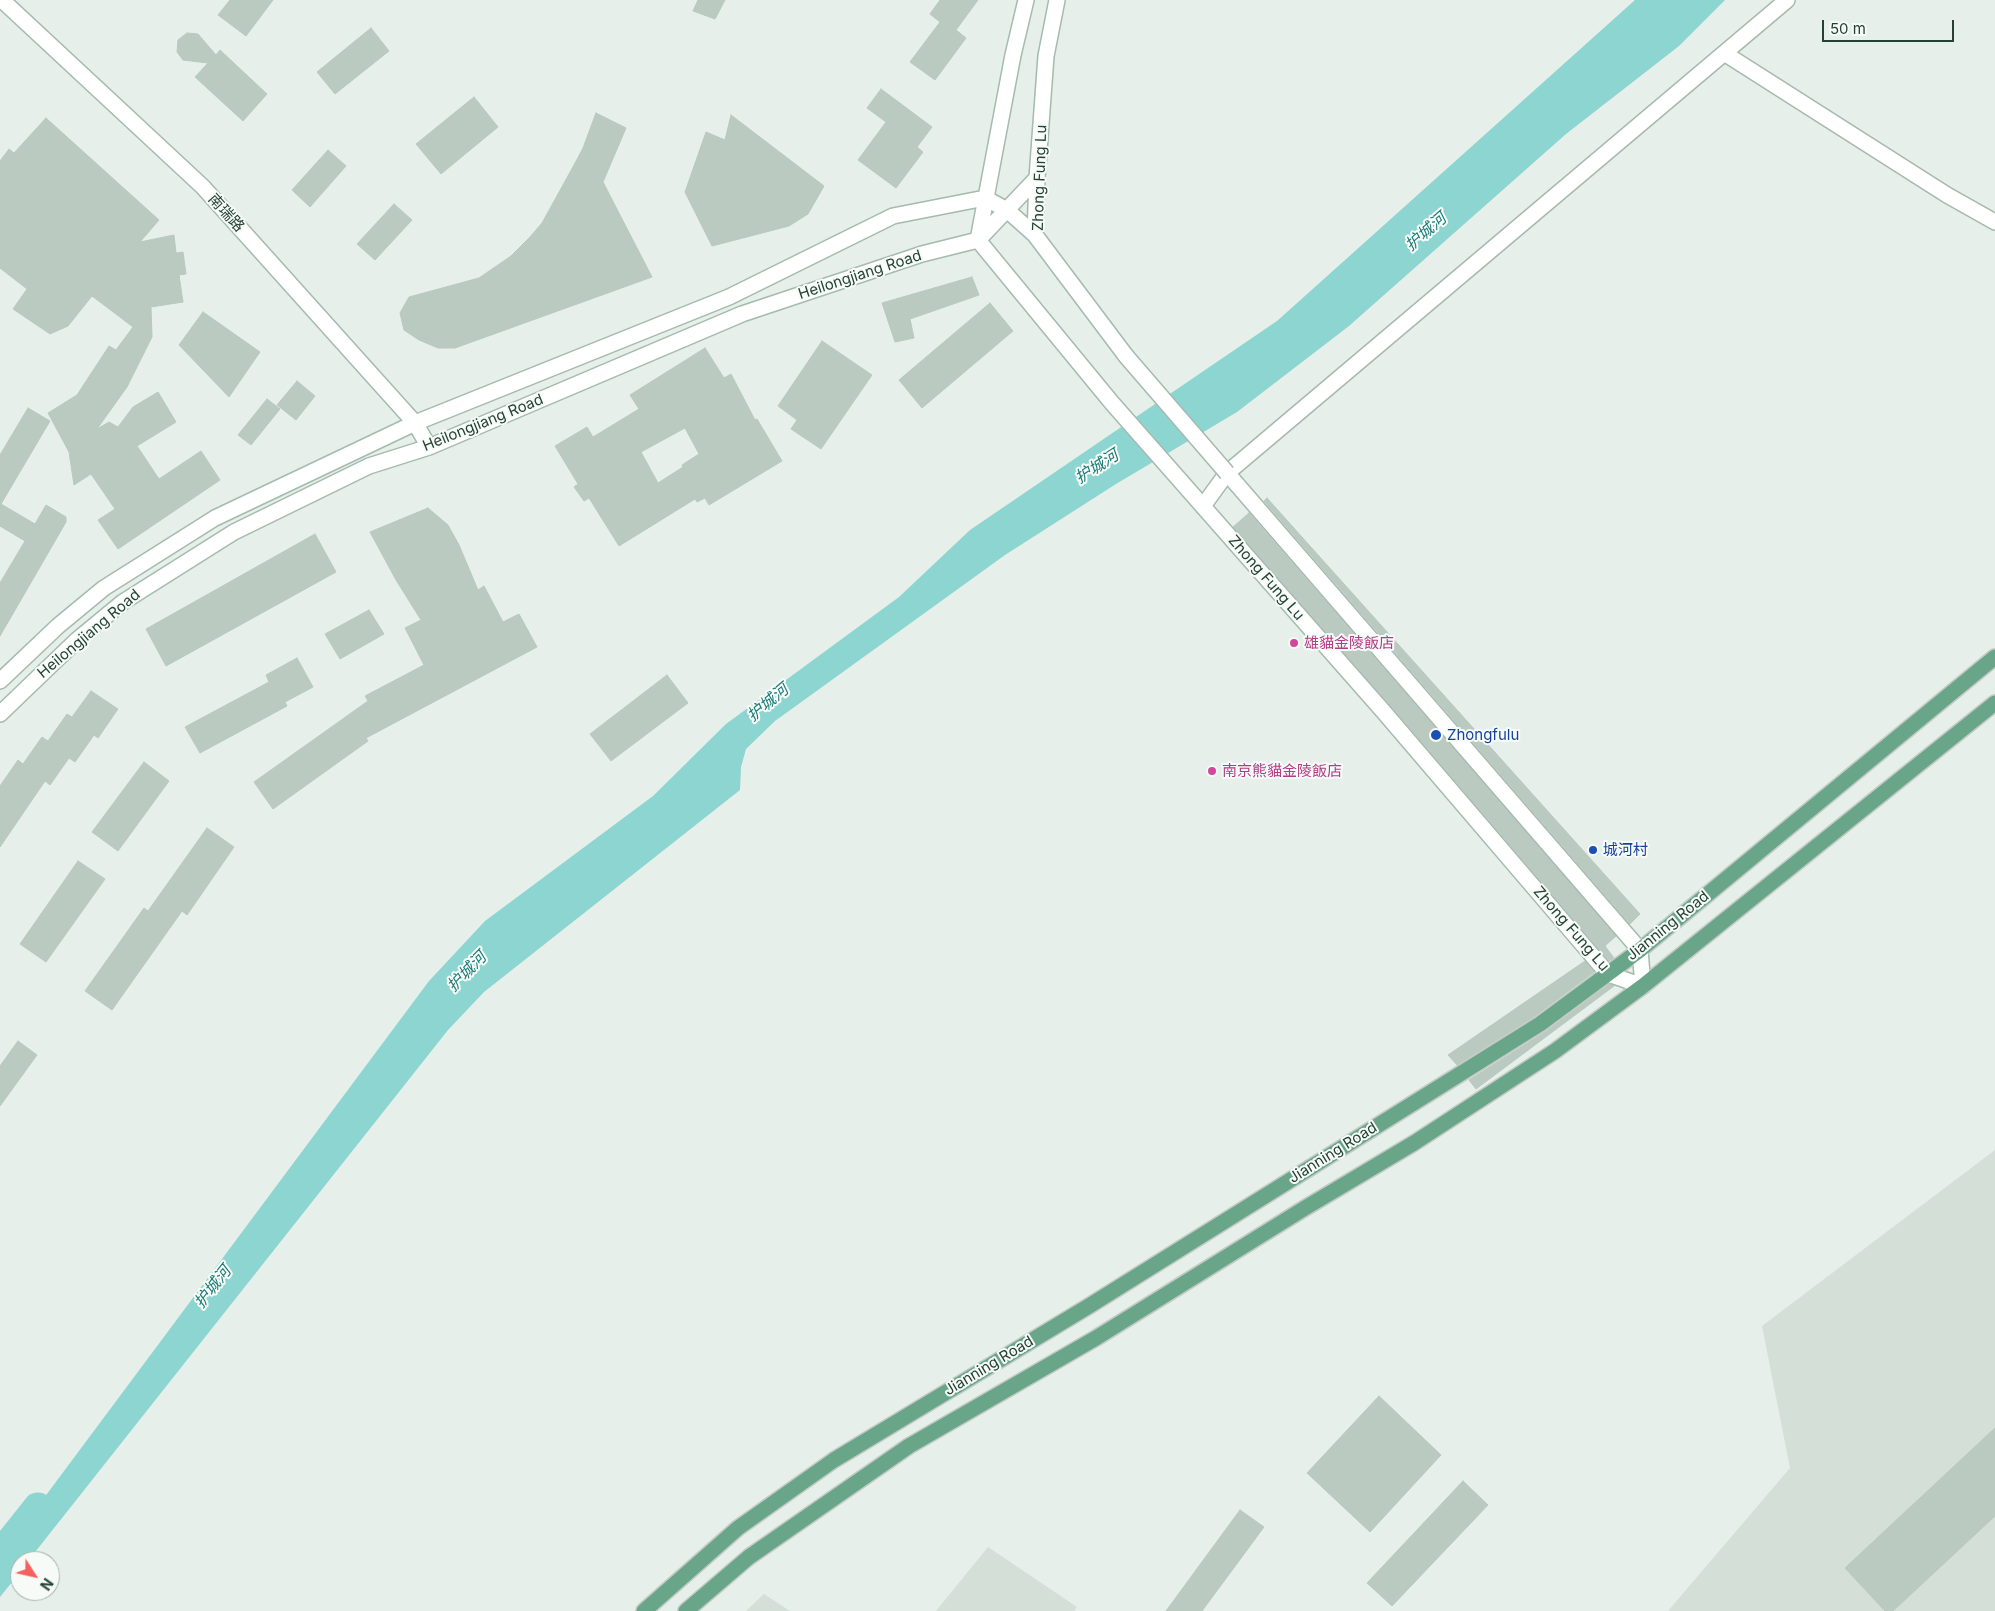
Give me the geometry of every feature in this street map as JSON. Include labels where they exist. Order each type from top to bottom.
[{"type":"main road","name":"Jianning Road","points":[[644,1611],[738,1528],[834,1460],[1089,1306],[1540,1024],[1640,950],[1995,657]]},
{"type":"main road","name":"Jianning Road","points":[[686,1611],[749,1557],[910,1446],[1096,1338],[1305,1208],[1414,1143],[1555,1051],[1643,986],[1995,703]]},
{"type":"street","name":"南瑞路","points":[[2,0],[203,187],[415,423],[429,447]]},
{"type":"street","points":[[978,240],[1013,55],[1026,0]]},
{"type":"street","name":"Zhong Fung Lu","points":[[1057,0],[1046,56],[1037,178],[1036,235],[1126,356],[1640,950]]},
{"type":"street","points":[[1203,506],[1226,473],[1786,0]]},
{"type":"street","points":[[1724,53],[1947,195],[1995,222]]},
{"type":"street","points":[[978,240],[1037,178]]},
{"type":"street","name":"Heilongjiang Road","points":[[0,681],[104,588],[215,518],[350,452],[415,423],[729,297],[893,216],[985,198]]},
{"type":"street","points":[[985,198],[1007,210],[1036,235]]},
{"type":"street","name":"Heilongjiang Road","points":[[0,714],[77,640],[123,602],[154,581],[234,532],[369,466],[429,447],[742,314],[922,254],[978,240]]},
{"type":"street","name":"Zhong Fung Lu","points":[[978,240],[1112,403],[1383,711],[1608,974],[1643,986]]},
{"type":"street","points":[[1640,950],[1643,986]]},
{"type":"shaded area","points":[[1995,1150],[1995,1611],[1668,1611],[1790,1468],[1762,1326]]},
{"type":"shaded area","points":[[988,1547],[1077,1607],[1074,1611],[936,1611]]},
{"type":"shaded area","points":[[764,1594],[790,1611],[746,1611]]},
{"type":"water","points":[[1635,0],[1725,0],[1679,46],[1566,134],[1349,326],[1237,412],[1116,484],[1005,555],[775,721],[746,749],[741,767],[740,790],[484,992],[448,1030],[36,1551],[10,1551],[10,1584],[0,1597],[0,1557],[429,981],[485,921],[653,796],[726,724],[899,597],[970,530],[1277,321]]},
{"type":"building","points":[[230,0],[273,0],[246,36],[218,15]]},
{"type":"building","points":[[698,0],[725,0],[715,19],[693,11]]},
{"type":"building","points":[[940,0],[978,0],[956,30],[966,38],[935,80],[910,62],[940,22],[930,14]]},
{"type":"building","points":[[371,28],[389,51],[335,94],[317,72]]},
{"type":"building","points":[[187,33],[198,34],[216,55],[220,50],[267,94],[243,121],[195,77],[208,63],[183,60],[177,52],[178,40]]},
{"type":"building","points":[[881,89],[932,127],[917,147],[923,152],[896,188],[858,160],[886,122],[867,108]]},
{"type":"building","points":[[474,97],[498,127],[441,174],[416,144]]},
{"type":"building","points":[[596,113],[626,128],[603,182],[652,277],[455,348],[438,348],[419,340],[404,330],[400,313],[409,297],[479,278],[511,256],[530,237],[542,223],[574,165],[583,148]]},
{"type":"building","points":[[731,115],[824,186],[808,214],[789,226],[712,246],[685,192],[706,132],[725,140]]},
{"type":"building","points":[[46,118],[159,220],[140,242],[174,235],[176,253],[183,252],[186,274],[179,275],[183,302],[151,307],[152,337],[127,387],[97,429],[109,422],[118,427],[133,407],[158,392],[176,422],[137,446],[159,479],[201,451],[220,480],[118,549],[98,520],[115,509],[91,474],[74,485],[69,452],[48,413],[77,395],[109,346],[116,350],[133,327],[92,296],[68,326],[50,334],[13,309],[27,289],[0,268],[0,161],[9,149],[14,153]]},
{"type":"building","points":[[328,150],[346,166],[310,207],[292,190]]},
{"type":"building","points":[[394,204],[412,220],[375,260],[357,244]]},
{"type":"building","points":[[972,277],[979,295],[910,319],[914,338],[895,342],[882,303]]},
{"type":"building","points":[[990,303],[1013,331],[922,408],[899,380]]},
{"type":"building","points":[[203,312],[260,352],[229,397],[179,345]]},
{"type":"building","points":[[822,341],[872,375],[821,449],[791,429],[797,420],[778,406]]},
{"type":"building","points":[[705,348],[724,378],[731,374],[755,420],[757,419],[782,461],[709,505],[705,498],[697,502],[695,499],[619,546],[589,498],[584,501],[574,487],[578,484],[555,446],[587,427],[593,437],[639,409],[630,395]],"holes":[[[685,428],[699,454],[658,483],[641,452]]]},
{"type":"building","points":[[297,381],[315,396],[296,420],[277,405]]},
{"type":"building","points":[[267,399],[280,409],[251,445],[238,435]]},
{"type":"building","points":[[28,408],[50,421],[1,504],[35,524],[46,505],[66,517],[66,522],[0,636],[0,583],[25,541],[0,526],[0,455]]},
{"type":"building","points":[[1267,498],[1640,914],[1630,924],[1264,501]]},
{"type":"building","points":[[428,508],[448,525],[459,545],[478,590],[484,586],[503,622],[519,614],[537,647],[366,738],[368,741],[273,809],[254,782],[368,701],[365,696],[424,665],[405,628],[421,620],[396,580],[370,532]]},
{"type":"building","points":[[1249,513],[1616,936],[1605,946],[1614,958],[1609,961],[1390,705],[1233,527]]},
{"type":"building","points":[[315,534],[336,572],[166,666],[146,629]]},
{"type":"building","points":[[369,610],[384,634],[340,659],[325,634]]},
{"type":"building","points":[[297,658],[313,687],[285,702],[287,706],[200,753],[185,727],[269,682],[266,675]]},
{"type":"building","points":[[667,675],[688,703],[611,761],[590,734]]},
{"type":"building","points":[[91,691],[118,709],[98,738],[94,735],[75,762],[69,758],[50,785],[45,781],[0,847],[0,786],[18,760],[23,764],[42,737],[48,741],[67,714],[72,717]]},
{"type":"building","points":[[144,762],[169,781],[118,851],[92,832]]},
{"type":"building","points":[[207,828],[234,847],[187,915],[182,911],[112,1010],[85,991],[144,908],[148,911]]},
{"type":"building","points":[[78,861],[105,879],[46,962],[20,944]]},
{"type":"building","points":[[1585,961],[1594,972],[1535,1016],[1457,1065],[1448,1055]]},
{"type":"building","points":[[1609,984],[1614,986],[1476,1089],[1469,1080],[1545,1032]]},
{"type":"building","points":[[18,1041],[37,1055],[0,1106],[0,1066]]},
{"type":"building","points":[[1379,1396],[1441,1455],[1370,1532],[1307,1473]]},
{"type":"building","points":[[1995,1428],[1995,1516],[1893,1611],[1885,1611],[1845,1568]]},
{"type":"building","points":[[1463,1481],[1488,1505],[1392,1606],[1367,1583]]},
{"type":"building","points":[[1240,1510],[1264,1527],[1202,1611],[1166,1611]]},
{"type":"waterway","name":"护城河","points":[[0,1556],[38,1508]]},
{"type":"place","name":"雄貓金陵飯店","points":[[1294,643]]},
{"type":"place","name":"Zhongfulu","points":[[1436,735]]},
{"type":"place","name":"南京熊貓金陵飯店","points":[[1212,771]]},
{"type":"place","name":"城河村","points":[[1593,850]]}]
